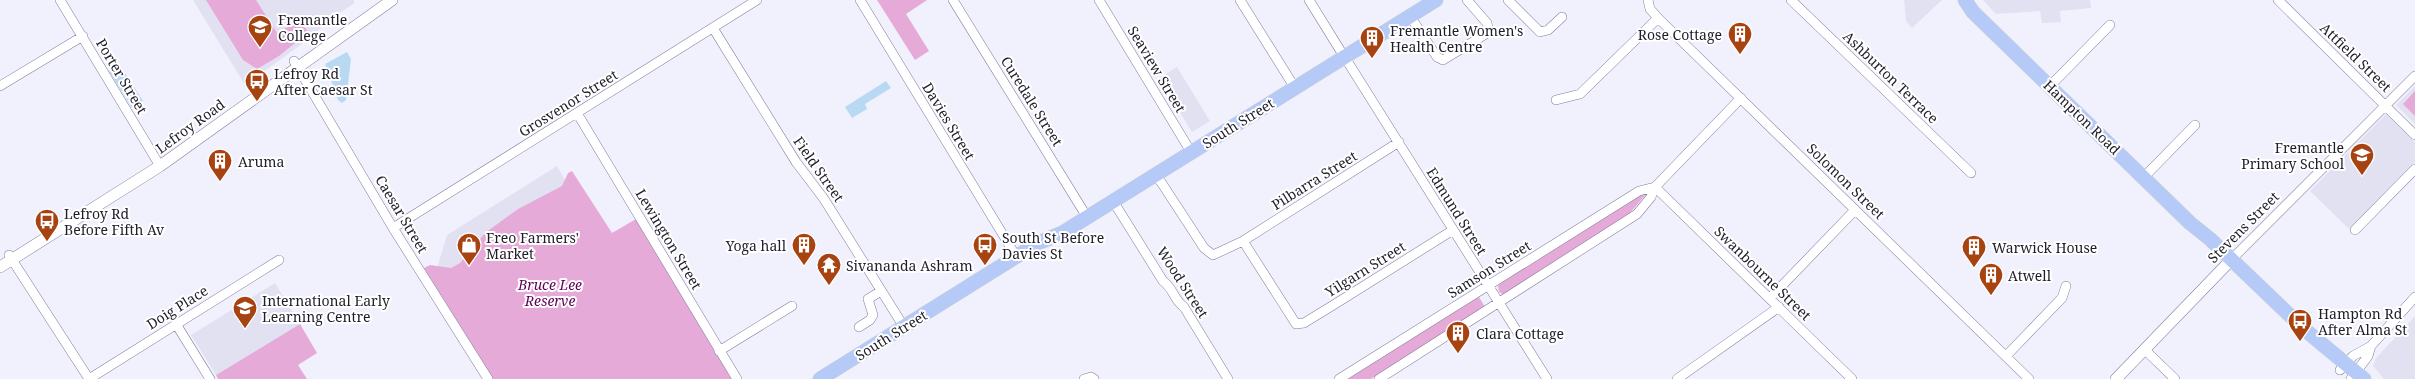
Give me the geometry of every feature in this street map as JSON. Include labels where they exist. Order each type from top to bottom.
[{"type":"main road","name":"South Street","points":[[820,379],[1016,256],[1038,243],[1062,233],[1085,214],[1342,53],[1420,0]]},
{"type":"main road","name":"South Street","points":[[1342,53],[1436,0]]},
{"type":"main road","name":"Hampton Road","points":[[1954,0],[1969,6],[2229,262],[2351,374]]},
{"type":"main road","name":"South Street","points":[[1085,214],[1113,200],[1154,175],[1189,149]]},
{"type":"street","name":"Porter Street","points":[[60,0],[159,163]]},
{"type":"street","name":"Lefroy Road","points":[[0,267],[7,258],[159,163],[296,64],[379,0]]},
{"type":"street","name":"Lefroy Road","points":[[296,64],[392,0]]},
{"type":"street","name":"Grosvenor Street","points":[[393,228],[756,0]]},
{"type":"street","name":"Davies Street","points":[[860,0],[1016,256]]},
{"type":"street","name":"Curedale Street","points":[[953,0],[1085,214]]},
{"type":"street","name":"Seaview Street","points":[[1098,0],[1189,149]]},
{"type":"street","points":[[1240,0],[1293,84]]},
{"type":"street","name":"Edmund Street","points":[[1309,0],[1547,379]]},
{"type":"street","points":[[1410,16],[1437,57],[1443,60],[1489,32],[1487,23],[1467,0]]},
{"type":"street","points":[[1508,0],[1540,32],[1548,30],[1562,17]]},
{"type":"street","name":"Solomon Street","points":[[1648,0],[1650,9],[1658,18],[2029,379]]},
{"type":"street","name":"Ashburton Terrace","points":[[1790,0],[1972,174]]},
{"type":"street","name":"Attfield Street","points":[[2278,0],[2386,104],[2415,135]]},
{"type":"street","points":[[1556,100],[1580,94],[1658,18]]},
{"type":"street","points":[[2050,86],[2110,25]]},
{"type":"street","name":"Field Street","points":[[713,28],[796,162],[824,199],[904,326]]},
{"type":"street","points":[[0,86],[83,36]]},
{"type":"street","name":"Caesar Street","points":[[296,64],[393,228],[488,379]]},
{"type":"street","name":"Stevens Street","points":[[2116,379],[2229,262],[2415,76]]},
{"type":"street","name":"Samson Street","points":[[1379,379],[1637,214],[1651,197],[1655,187],[1741,98]]},
{"type":"street","name":"Lewington Street","points":[[577,113],[737,379]]},
{"type":"street","points":[[2144,178],[2195,125]]},
{"type":"street","name":"Pilbarra Street","points":[[1154,175],[1161,182],[1204,248],[1214,255],[1243,240],[1399,142]]},
{"type":"street","points":[[2355,230],[2415,169]]},
{"type":"street","name":"Samson Street","points":[[1339,379],[1639,191],[1655,187]]},
{"type":"street","name":"Swanbourne Street","points":[[1655,187],[1852,379]]},
{"type":"street","name":"Wood Street","points":[[1113,200],[1163,280],[1173,290],[1176,302],[1184,307],[1228,379]]},
{"type":"street","points":[[1770,298],[1855,210]]},
{"type":"street","name":"Yilgarn Street","points":[[1243,240],[1296,324],[1304,323],[1453,230]]},
{"type":"street","points":[[7,258],[89,379]]},
{"type":"street","name":"Doig Place","points":[[89,379],[279,260]]},
{"type":"street","points":[[2006,356],[2062,298],[2066,286]]},
{"type":"street","points":[[859,327],[870,320],[873,315],[868,299],[882,291]]},
{"type":"street","points":[[2351,374],[2368,356],[2371,346],[2415,297]]},
{"type":"street","points":[[720,351],[792,306]]},
{"type":"street","points":[[1678,379],[1779,307]]},
{"type":"street","points":[[176,324],[210,379]]},
{"type":"street","points":[[2351,374],[2361,350],[2371,346]]},
{"type":"street","points":[[2145,350],[2175,379]]},
{"type":"street","points":[[1084,379],[1091,377],[1094,379]]},
{"type":"shaded area","name":"Fremantle College","points":[[193,0],[354,0],[354,3],[326,23],[309,39],[245,85]]},
{"type":"shaded area","points":[[1904,0],[1942,0],[1912,28],[1906,21]]},
{"type":"shaded area","points":[[1983,0],[2090,0],[2091,8],[2060,11],[2061,22],[2042,23],[2040,11],[1996,14]]},
{"type":"shaded area","points":[[1177,67],[1210,121],[1192,132],[1159,78]]},
{"type":"shaded area","points":[[2415,86],[2415,124],[2396,105]]},
{"type":"shaded area","name":"Fremantle Primary School","points":[[2386,114],[2415,142],[2415,162],[2349,229],[2310,191]]},
{"type":"shaded area","points":[[557,166],[575,197],[504,254],[434,278],[447,235]]},
{"type":"shaded area","name":"International Early Learning Centre","points":[[275,283],[300,324],[216,375],[191,335]]},
{"type":"shaded area","points":[[2415,316],[2415,379],[2384,379],[2373,366],[2376,358]]},
{"type":"green space","points":[[206,0],[256,0],[277,33],[298,21],[309,32],[279,56],[257,69],[243,60]]},
{"type":"green space","points":[[877,0],[927,0],[906,14],[929,51],[915,60]]},
{"type":"green space","points":[[2415,91],[2415,116],[2403,104]]},
{"type":"green space","name":"Bruce Lee Reserve","points":[[572,171],[612,233],[636,219],[732,379],[493,379],[424,268],[430,265],[451,268],[460,263],[485,233],[518,209],[562,186],[568,173]]},
{"type":"green space","points":[[1647,193],[1630,213],[1507,294],[1504,295],[1499,292],[1498,286],[1500,284],[1640,194]]},
{"type":"green space","points":[[1479,297],[1485,307],[1371,379],[1346,379]]},
{"type":"green space","points":[[300,324],[317,353],[298,365],[307,379],[218,379],[216,375]]},
{"type":"water","points":[[347,52],[351,59],[346,100],[342,103],[338,100],[325,64]]},
{"type":"water","points":[[120,65],[143,101],[132,108],[109,71]]},
{"type":"water","points":[[886,81],[891,88],[865,104],[867,109],[852,118],[845,107]]},
{"type":"place","name":"Fremantle College","points":[[260,48]]},
{"type":"place","name":"Rose Cottage","points":[[1740,55]]},
{"type":"place","name":"Fremantle Women's Health Centre","points":[[1372,59]]},
{"type":"place","name":"Lefroy Rd After Caesar St","points":[[257,102]]},
{"type":"place","name":"Fremantle Primary School","points":[[2362,176]]},
{"type":"place","name":"Aruma","points":[[220,182]]},
{"type":"place","name":"Lefroy Rd Before Fifth Av","points":[[47,242]]},
{"type":"place","name":"Freo Farmers' Market","points":[[469,266]]},
{"type":"place","name":"Yoga hall","points":[[804,266]]},
{"type":"place","name":"South St Before Davies St","points":[[985,266]]},
{"type":"place","name":"Warwick House","points":[[1974,268]]},
{"type":"place","name":"Sivananda Ashram","points":[[829,286]]},
{"type":"place","name":"Atwell","points":[[1991,296]]},
{"type":"place","name":"International Early Learning Centre","points":[[245,329]]},
{"type":"place","name":"Hampton Rd After Alma St","points":[[2300,342]]},
{"type":"place","name":"Clara Cottage","points":[[1458,354]]}]
